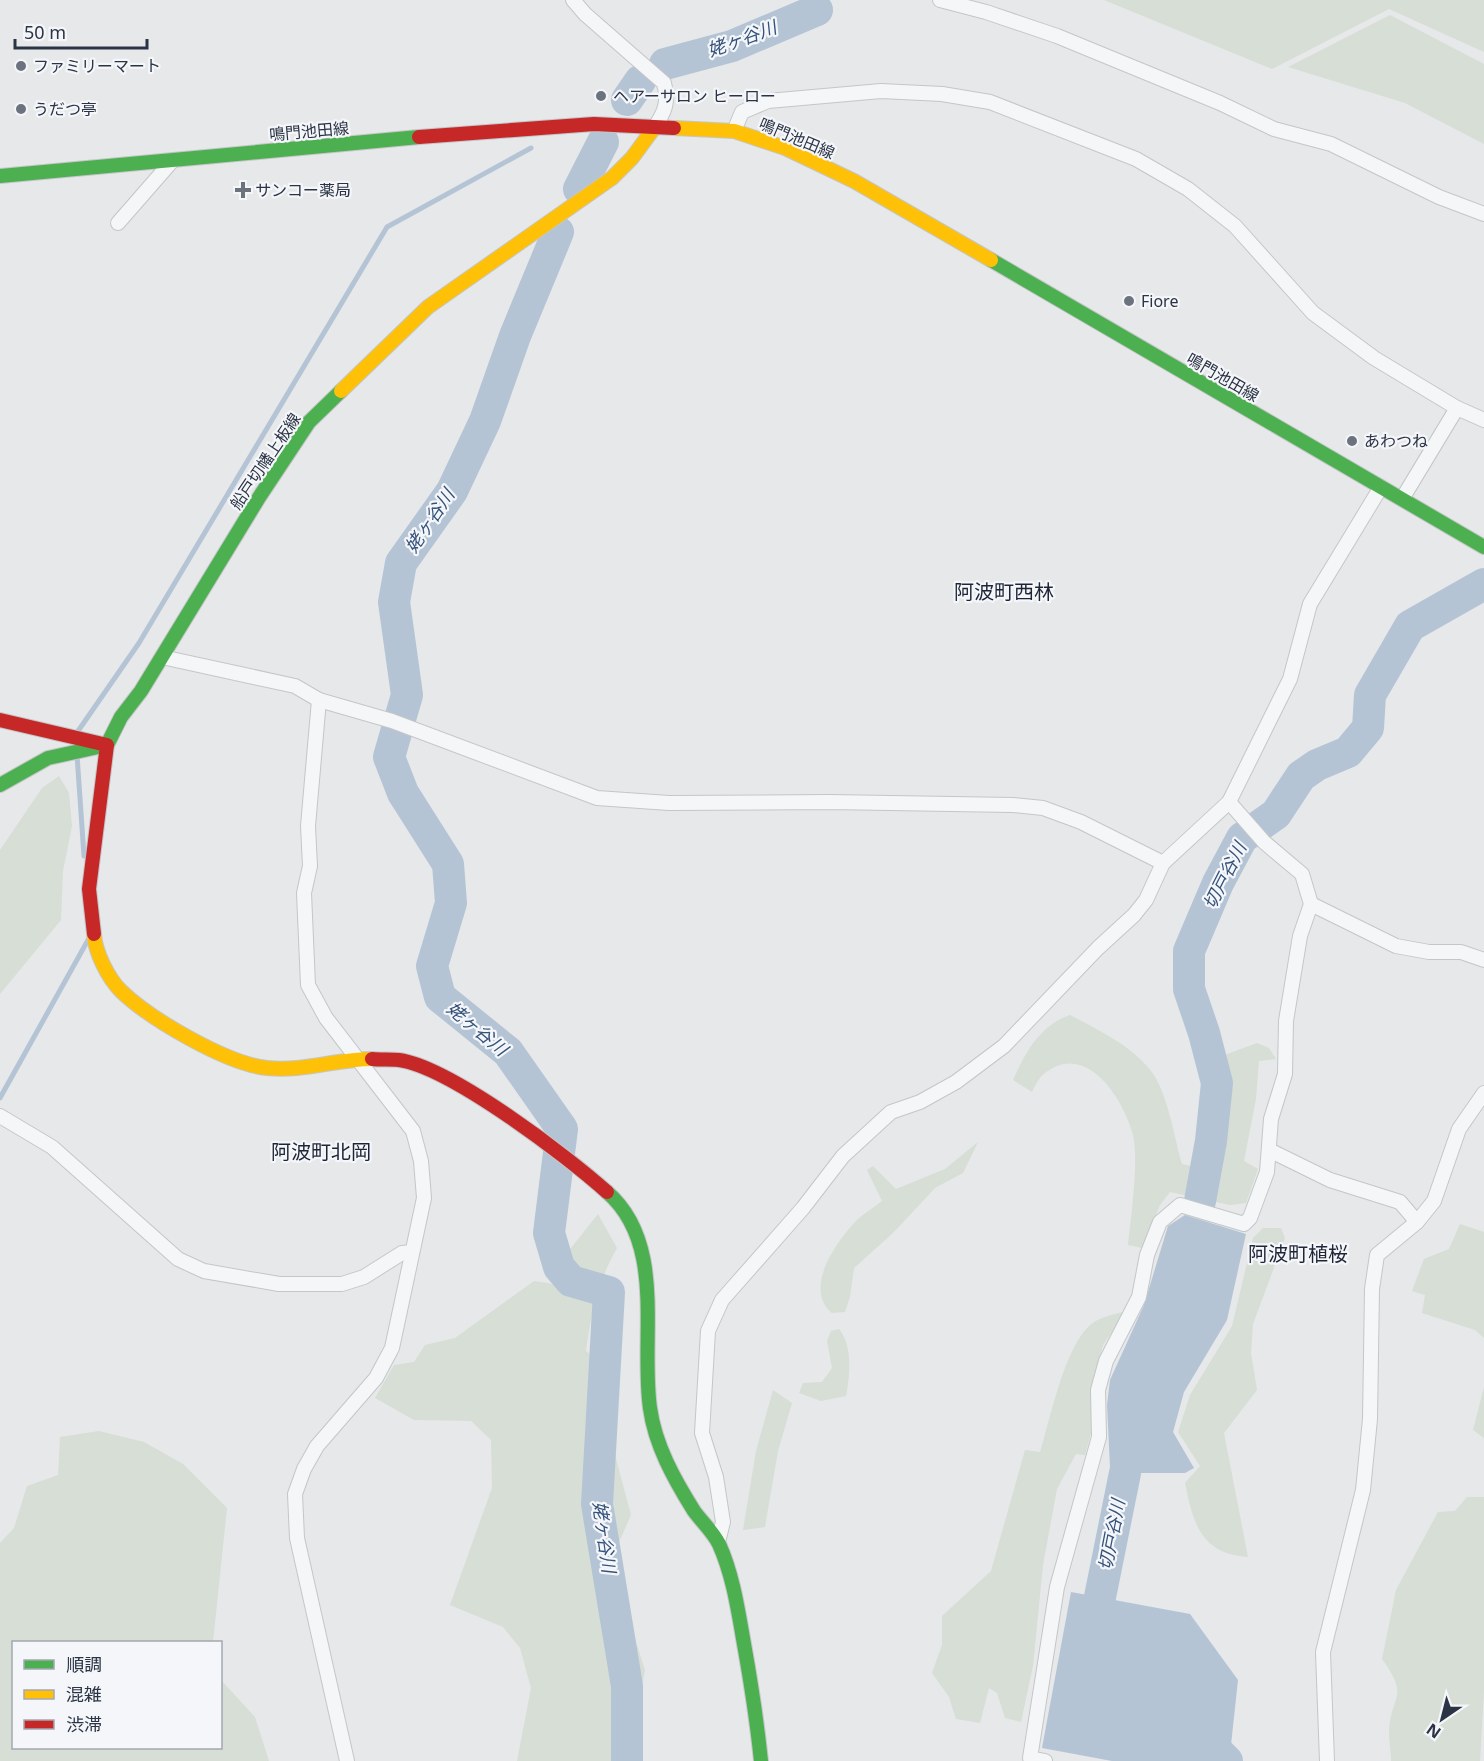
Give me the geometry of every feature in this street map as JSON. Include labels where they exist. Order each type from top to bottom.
[{"type":"main road","name":"鳴門池田線","points":[[0,176],[530,127],[594,124],[734,131],[784,148],[854,181],[1484,548]]},
{"type":"main road","name":"船戸切幡上板線","points":[[654,128],[632,158],[612,178],[428,307],[309,422],[258,499],[162,657],[121,717],[107,745],[89,889],[95,948],[120,990],[159,1019],[204,1047],[265,1068],[312,1068],[356,1059],[401,1060],[454,1081],[579,1167],[620,1203],[639,1242],[647,1287],[650,1408],[665,1462],[695,1512],[718,1542],[735,1590],[757,1718],[761,1761]]},
{"type":"main road","points":[[0,720],[107,745]]},
{"type":"main road","points":[[0,786],[48,758],[107,745]]},
{"type":"street","points":[[573,0],[585,14],[664,83],[668,99],[665,112],[654,128]]},
{"type":"street","points":[[940,0],[986,12],[1057,36],[1220,103],[1274,129],[1331,144],[1439,197],[1484,214]]},
{"type":"street","points":[[734,131],[742,112],[768,101],[881,91],[942,94],[990,102],[1136,159],[1188,189],[1235,226],[1313,313],[1374,358],[1457,408],[1484,420]]},
{"type":"street","points":[[118,223],[173,160]]},
{"type":"street","points":[[1402,499],[1457,408]]},
{"type":"street","points":[[718,1542],[723,1522],[716,1477],[702,1433],[708,1331],[722,1300],[803,1208],[843,1156],[891,1113],[920,1102],[956,1082],[1004,1046],[1098,948],[1134,915],[1146,900],[1163,863],[1229,802],[1290,679],[1310,604],[1381,487]]},
{"type":"street","points":[[162,657],[295,687],[319,700],[392,721],[597,798],[669,803],[932,804],[1044,808],[1081,822],[1163,863]]},
{"type":"street","points":[[319,700],[308,826],[310,866],[304,893],[308,985],[326,1018],[413,1131],[421,1161],[424,1198],[392,1348],[376,1378],[317,1446],[304,1469],[295,1494],[297,1538],[347,1761]]},
{"type":"street","points":[[1045,1761],[1029,1758],[1057,1587],[1099,1437],[1098,1390],[1106,1361],[1139,1297],[1147,1255],[1160,1222],[1180,1205],[1244,1224],[1250,1218],[1267,1172],[1271,1119],[1285,1074],[1286,1021],[1298,947],[1311,904],[1302,874],[1253,829],[1229,802]]},
{"type":"street","points":[[1311,904],[1396,946],[1429,952],[1461,952],[1484,960]]},
{"type":"street","points":[[1327,1761],[1323,1652],[1363,1490],[1370,1419],[1372,1289],[1377,1255],[1417,1222],[1434,1201],[1460,1129],[1484,1093]]},
{"type":"street","points":[[0,1116],[52,1147],[178,1259],[204,1271],[279,1284],[342,1284],[364,1277],[402,1253],[412,1252]]},
{"type":"street","points":[[1269,1150],[1330,1180],[1400,1202],[1417,1222]]},
{"type":"shaded area","points":[[1104,0],[1484,0],[1484,52],[1389,9],[1272,69]]},
{"type":"shaded area","points":[[1390,15],[1484,64],[1484,144],[1405,103],[1288,67]]},
{"type":"shaded area","points":[[59,776],[69,793],[72,826],[63,871],[61,920],[0,994],[0,850],[42,788]]},
{"type":"shaded area","points":[[1070,1015],[1114,1039],[1143,1062],[1157,1080],[1162,1091],[1182,1164],[1212,1171],[1224,1088],[1219,1057],[1257,1043],[1269,1048],[1276,1059],[1259,1061],[1256,1099],[1244,1161],[1258,1169],[1246,1203],[1230,1205],[1170,1192],[1160,1205],[1142,1248],[1128,1245],[1134,1189],[1135,1146],[1128,1121],[1112,1091],[1089,1069],[1075,1064],[1060,1065],[1045,1073],[1032,1092],[1013,1080],[1028,1050],[1042,1033]]},
{"type":"shaded area","points":[[978,1142],[963,1173],[935,1188],[894,1232],[854,1268],[850,1297],[845,1312],[832,1313],[824,1303],[821,1291],[826,1264],[842,1238],[859,1218],[882,1201],[867,1170],[873,1166],[896,1189],[945,1169]]},
{"type":"shaded area","points":[[598,1214],[617,1248],[610,1260],[596,1298],[586,1351],[599,1361],[610,1436],[631,1515],[615,1551],[623,1602],[645,1670],[628,1761],[517,1761],[531,1688],[520,1648],[503,1627],[450,1605],[492,1488],[491,1440],[471,1421],[414,1420],[375,1398],[394,1365],[414,1362],[425,1345],[455,1338],[534,1281],[554,1284],[567,1253]]},
{"type":"shaded area","points":[[1460,1224],[1484,1232],[1484,1338],[1475,1330],[1422,1313],[1425,1295],[1412,1291],[1424,1259],[1449,1249]]},
{"type":"shaded area","points":[[1263,1228],[1281,1228],[1285,1238],[1253,1324],[1251,1353],[1257,1390],[1224,1433],[1248,1557],[1232,1555],[1219,1550],[1202,1534],[1192,1511],[1185,1483],[1200,1466],[1178,1432],[1190,1395],[1232,1326],[1253,1238]]},
{"type":"shaded area","points":[[1126,1311],[1103,1345],[1091,1389],[1091,1433],[1085,1455],[1076,1454],[1057,1489],[1043,1565],[1033,1666],[1021,1722],[1005,1718],[997,1693],[989,1688],[980,1723],[956,1719],[949,1697],[932,1673],[942,1645],[942,1616],[991,1571],[1025,1450],[1040,1452],[1065,1368],[1079,1338],[1096,1321]]},
{"type":"shaded area","points":[[839,1329],[847,1344],[848,1353],[846,1396],[821,1401],[799,1393],[803,1383],[822,1382],[832,1368],[827,1341],[831,1331]]},
{"type":"shaded area","points":[[1484,1387],[1484,1438],[1473,1430]]},
{"type":"shaded area","points":[[773,1390],[792,1403],[778,1451],[765,1527],[743,1530],[756,1451]]},
{"type":"shaded area","points":[[99,1431],[144,1442],[183,1464],[227,1508],[213,1641],[12,1641],[12,1749],[222,1749],[222,1681],[255,1717],[269,1761],[0,1761],[0,1543],[14,1528],[27,1486],[58,1475],[60,1437]]},
{"type":"shaded area","points":[[1467,1497],[1484,1497],[1484,1691],[1480,1761],[1391,1761],[1390,1721],[1397,1690],[1391,1672],[1382,1659],[1396,1590],[1438,1512],[1455,1511]]},
{"type":"water","points":[[1185,1215],[1246,1234],[1227,1320],[1184,1392],[1173,1432],[1194,1468],[1185,1473],[1125,1473],[1110,1467],[1107,1405],[1110,1380],[1144,1305],[1168,1226]]},
{"type":"water","points":[[1071,1592],[1190,1614],[1238,1680],[1231,1745],[1211,1761],[1112,1761],[1042,1748]]},
{"type":"waterway","name":"姥ヶ谷川","points":[[665,64],[732,46],[817,10]]},
{"type":"waterway","name":"姥ヶ谷川","points":[[627,100],[640,81]]},
{"type":"waterway","name":"姥ヶ谷川","points":[[579,189],[603,142]]},
{"type":"waterway","name":"姥ヶ谷川","points":[[592,147],[600,147]]},
{"type":"waterway","points":[[76,734],[139,643],[387,227],[531,148]]},
{"type":"waterway","name":"姥ヶ谷川","points":[[558,232],[515,336],[485,421],[452,491],[401,563],[394,602],[407,695],[389,757],[403,793],[448,864],[451,903],[432,966],[440,997],[508,1052],[562,1129],[549,1233],[559,1267],[571,1281],[609,1292],[597,1504],[627,1686],[627,1761]]},
{"type":"waterway","name":"切戸谷川","points":[[1200,1201],[1211,1141],[1217,1083],[1204,1033],[1189,989],[1189,951],[1218,883],[1242,838],[1276,814],[1301,776],[1317,765],[1348,752],[1368,728],[1370,695],[1410,626],[1484,584]]},
{"type":"waterway","points":[[77,755],[84,856]]},
{"type":"waterway","points":[[0,1098],[88,940]]},
{"type":"waterway","name":"切戸谷川","points":[[1100,1597],[1125,1473]]},
{"type":"waterway","name":"切戸谷川","points":[[1220,1754],[1227,1761]]},
{"type":"traffic: fast","points":[[0,176],[419,137]]},
{"type":"traffic: fast","points":[[991,260],[1484,547]]},
{"type":"traffic: fast","points":[[0,785],[48,758],[107,745],[121,717],[141,691],[258,499],[309,422],[341,391]]},
{"type":"traffic: fast","points":[[607,1192],[626,1213],[638,1238],[644,1265],[647,1293],[648,1381],[650,1408],[656,1435],[679,1487],[719,1544],[731,1580],[749,1673],[761,1761]]},
{"type":"traffic: slow","points":[[341,391],[428,307],[612,178],[632,158],[654,128]]},
{"type":"traffic: slow","points":[[674,128],[734,131],[785,148],[854,181],[991,260]]},
{"type":"traffic: slow","points":[[94,934],[103,964],[121,991],[169,1027],[231,1058],[250,1065],[280,1069],[372,1059]]},
{"type":"traffic: jam","points":[[419,137],[594,124],[674,128]]},
{"type":"traffic: jam","points":[[0,720],[107,745],[89,889],[94,934]]},
{"type":"traffic: jam","points":[[372,1059],[399,1060],[421,1066],[477,1095],[537,1136],[607,1192]]},
{"type":"place","name":"ファミリーマート","points":[[21,66]]},
{"type":"place","name":"ヘアーサロン ヒーロー","points":[[601,96]]},
{"type":"place","name":"うだつ亭","points":[[21,109]]},
{"type":"place","name":"サンコー薬局","points":[[243,190]]},
{"type":"place","name":"Fiore","points":[[1129,301]]},
{"type":"place","name":"あわつね","points":[[1352,441]]},
{"type":"district","name":"阿波町西林","points":[[1004,592]]},
{"type":"district","name":"阿波町北岡","points":[[321,1152]]},
{"type":"district","name":"阿波町植桜","points":[[1298,1254]]}]
